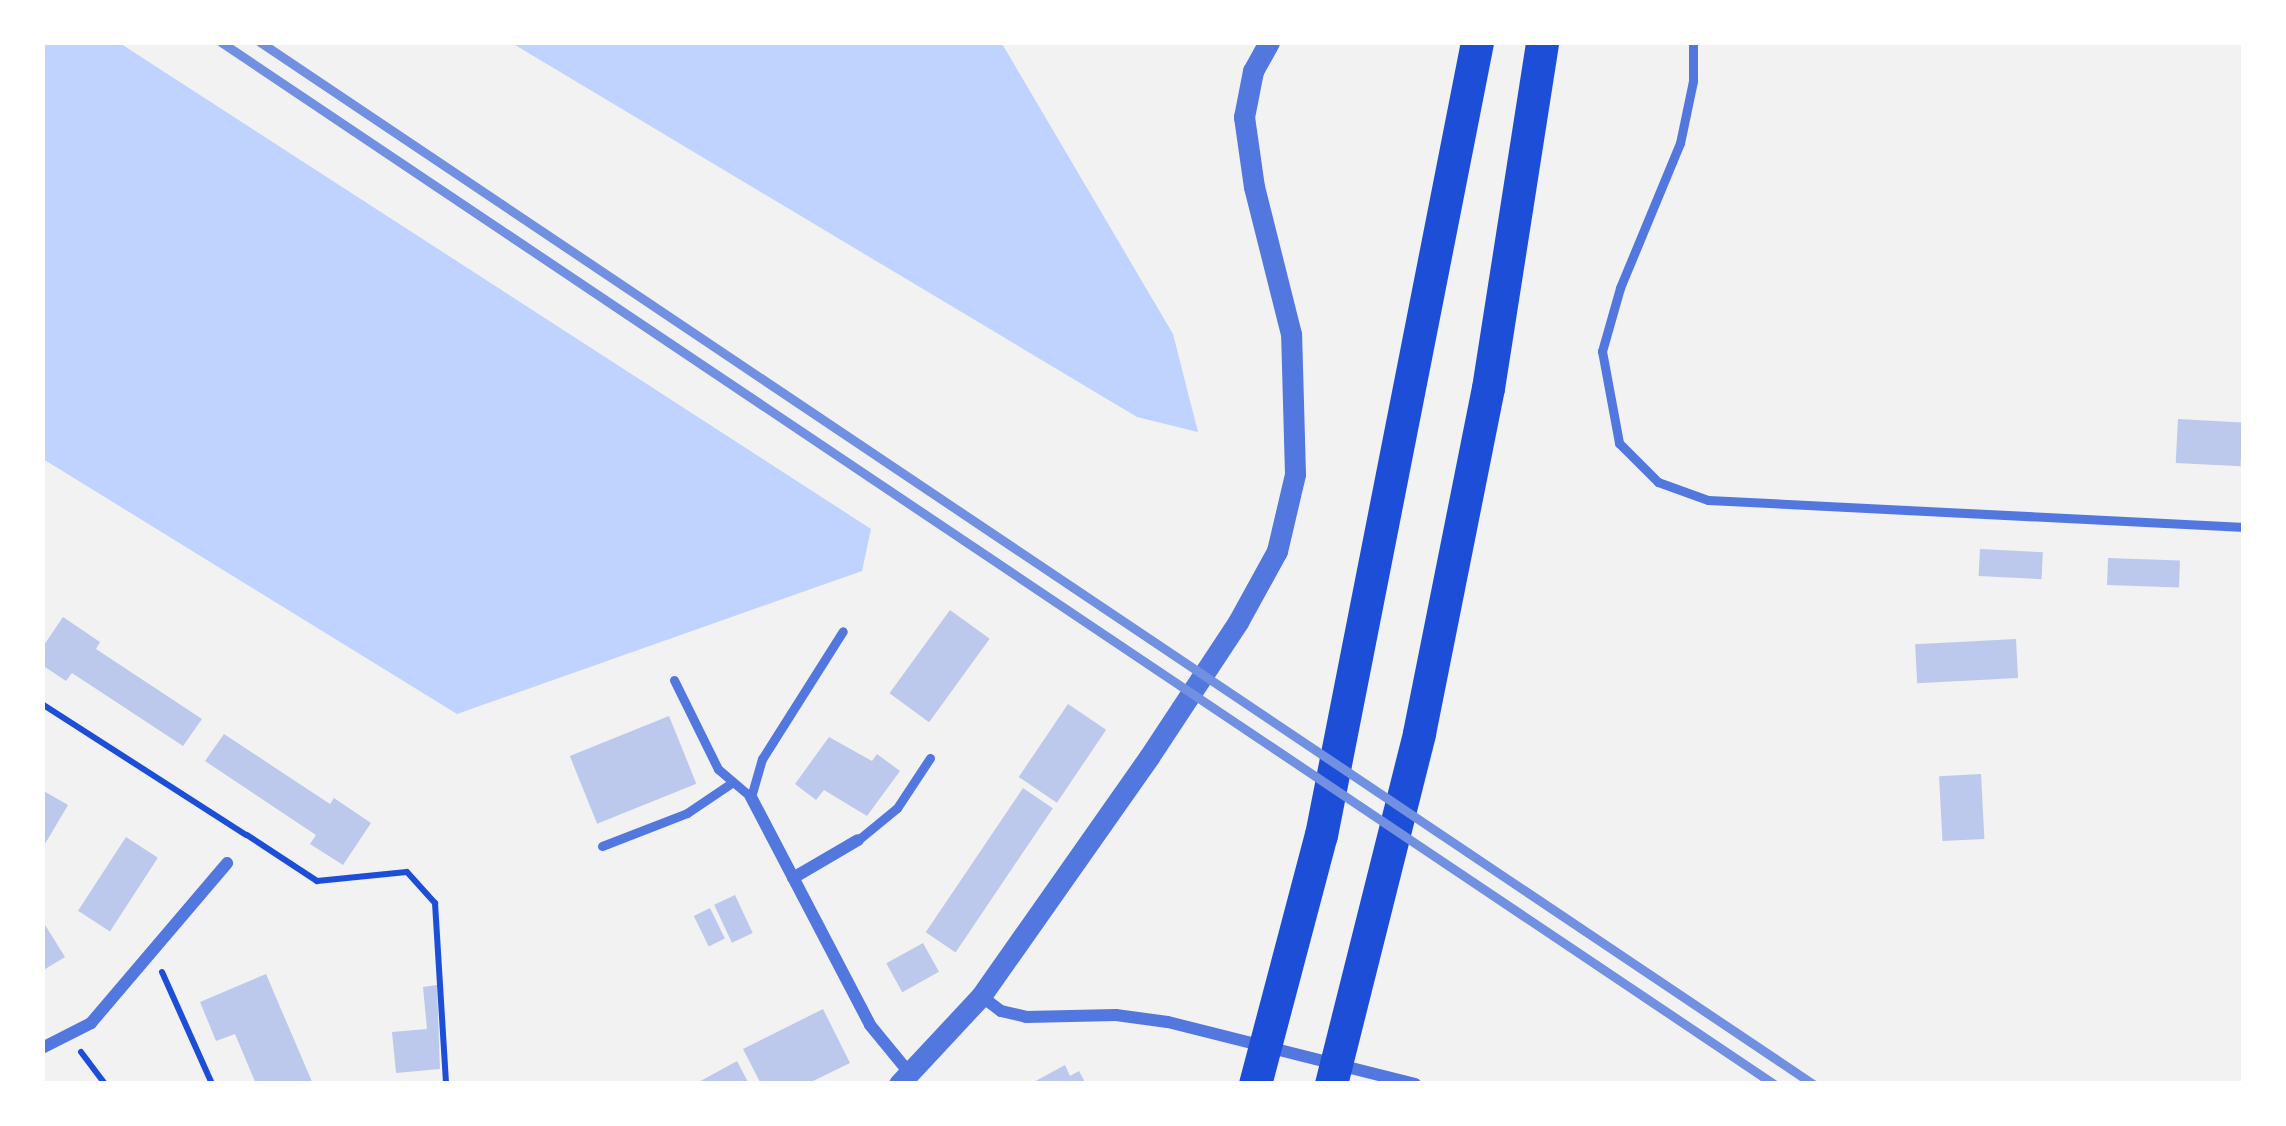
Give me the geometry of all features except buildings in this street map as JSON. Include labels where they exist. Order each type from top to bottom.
[{"type":"highway","points":[[1256,1081],[1321,835],[1477,42]]},
{"type":"highway","points":[[1331,1084],[1388,874],[1419,733],[1488,388],[1542,42]]},
{"type":"street","points":[[751,797],[870,1025],[905,1079],[982,996],[1149,757],[1238,622],[1277,550],[1294,474],[1291,334],[1254,187],[1244,117],[1253,71],[1269,42]]},
{"type":"street","points":[[793,878],[858,840]]},
{"type":"street","points":[[42,1048],[91,1023],[226,863]]},
{"type":"street","points":[[982,996],[1001,1011],[1026,1017],[1116,1015],[1168,1022],[1415,1084]]},
{"type":"lane","points":[[1693,42],[1693,81],[1681,143],[1620,288],[1602,350],[1619,443],[1658,482],[1708,500],[2244,527]]},
{"type":"lane","points":[[674,680],[718,769],[751,797],[762,759],[843,632]]},
{"type":"lane","points":[[858,840],[897,808],[930,758]]},
{"type":"lane","points":[[602,846],[687,814],[734,782]]},
{"type":"path","points":[[42,704],[317,880],[407,872],[436,903],[446,1084]]},
{"type":"path","points":[[226,863],[247,836]]},
{"type":"path","points":[[152,950],[212,1084]]},
{"type":"path","points":[[68,1035],[105,1084]]},
{"type":"water","points":[[42,42],[118,42],[871,529],[862,571],[457,714],[43,459]]},
{"type":"water","points":[[510,42],[1001,42],[1173,334],[1198,432],[1137,417]]},
{"type":"railway","points":[[221,42],[1774,1084]]},
{"type":"railway","points":[[260,42],[1813,1084]]}]
